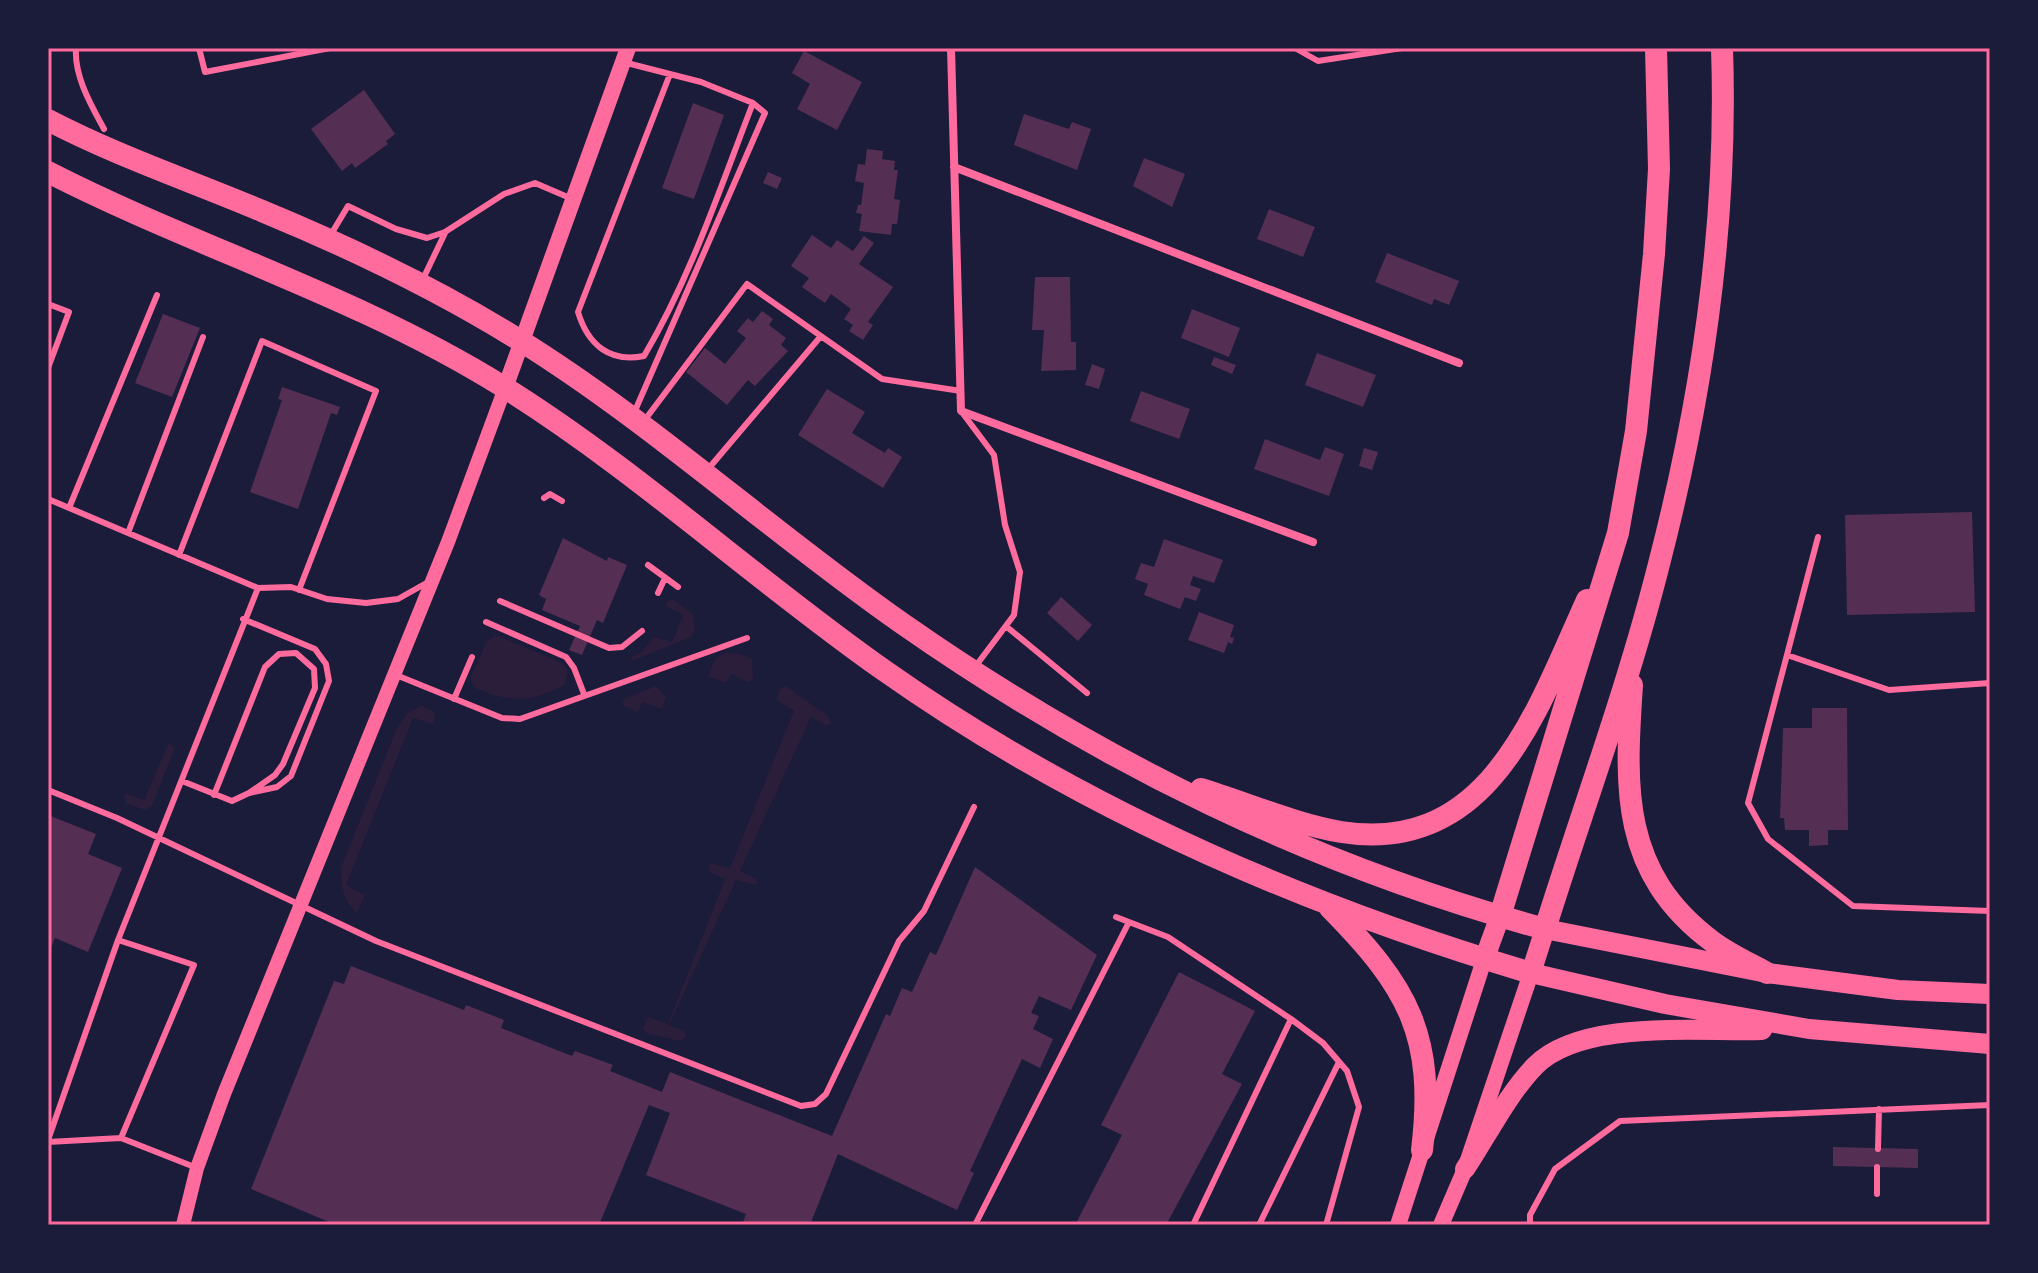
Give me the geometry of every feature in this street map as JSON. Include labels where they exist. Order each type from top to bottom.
[{"type":"highway","points":[[1500,916],[1618,533],[1636,431],[1654,254],[1659,169],[1656,48]]},
{"type":"highway","points":[[48,120],[328,239],[420,284],[522,342],[900,622],[972,671],[1126,765],[1321,855],[1545,929],[1635,651],[1680,477],[1695,394],[1721,169],[1722,48]]},
{"type":"highway","points":[[48,172],[332,295],[392,324],[505,388],[612,464],[854,649],[958,721],[1108,808],[1323,902],[1484,960],[1531,973]]},
{"type":"highway","points":[[1126,765],[1344,832],[1390,834],[1436,820],[1486,787],[1511,756],[1536,711],[1618,533]]},
{"type":"highway","points":[[1635,651],[1628,797],[1635,835],[1646,862],[1692,923],[1714,942],[1767,973]]},
{"type":"highway","points":[[1323,902],[1378,957],[1405,999],[1424,1072],[1427,1115],[1422,1150]]},
{"type":"main road","points":[[505,388],[626,55]]},
{"type":"main road","points":[[1398,1225],[1500,916]]},
{"type":"main road","points":[[1441,1225],[1465,1169],[1545,929],[1767,973],[1898,990],[1990,994]]},
{"type":"main road","points":[[1531,973],[1665,1004],[1809,1029],[1990,1044]]},
{"type":"main road","points":[[1465,1169],[1528,1074],[1550,1053],[1565,1044],[1604,1034],[1628,1032],[1809,1029]]},
{"type":"street","points":[[951,48],[961,411],[1313,542]]},
{"type":"street","points":[[954,167],[1459,363]]},
{"type":"street","points":[[183,1225],[197,1168],[433,579],[505,388]]},
{"type":"lane","points":[[76,48],[75,60],[89,101],[104,129]]},
{"type":"lane","points":[[199,48],[205,72],[330,48]]},
{"type":"lane","points":[[1295,48],[1318,61],[1402,48]]},
{"type":"lane","points":[[626,55],[753,103],[765,113],[635,423]]},
{"type":"lane","points":[[670,74],[578,312],[584,332],[598,347],[629,359],[644,356],[689,268],[753,103]]},
{"type":"lane","points":[[328,239],[348,206],[396,229],[427,238],[445,232],[504,194],[535,183],[573,199]]},
{"type":"lane","points":[[420,284],[445,232]]},
{"type":"lane","points":[[635,423],[747,284],[882,379],[961,391]]},
{"type":"lane","points":[[69,508],[157,295]]},
{"type":"lane","points":[[48,304],[69,312],[48,368]]},
{"type":"lane","points":[[704,474],[821,336]]},
{"type":"lane","points":[[128,533],[203,337]]},
{"type":"lane","points":[[179,555],[262,341],[376,391],[299,590]]},
{"type":"lane","points":[[961,411],[994,455],[1005,525],[1020,572],[1014,615],[972,671]]},
{"type":"lane","points":[[544,498],[550,494],[562,501]]},
{"type":"lane","points":[[48,499],[258,588],[299,590],[327,599],[366,603],[398,599],[433,579]]},
{"type":"lane","points":[[1818,537],[1748,803],[1768,839],[1853,906],[1990,911]]},
{"type":"lane","points":[[648,565],[678,587]]},
{"type":"lane","points":[[658,593],[665,578]]},
{"type":"lane","points":[[197,1168],[121,1138],[48,1141],[118,940],[243,619],[258,588]]},
{"type":"lane","points":[[500,601],[609,648],[622,647],[642,631]]},
{"type":"lane","points":[[243,619],[315,649],[329,675],[327,693],[294,771],[283,784],[267,791],[249,793]]},
{"type":"lane","points":[[486,622],[566,657],[584,694]]},
{"type":"lane","points":[[1007,627],[1087,693]]},
{"type":"lane","points":[[393,673],[510,719],[747,638]]},
{"type":"lane","points":[[182,781],[214,795],[232,801],[249,793],[281,768],[315,688],[314,669],[296,653],[279,654],[265,667],[214,795]]},
{"type":"lane","points":[[1787,655],[1889,690],[1990,683]]},
{"type":"lane","points":[[454,699],[472,657]]},
{"type":"lane","points":[[48,790],[117,818],[301,906],[457,973],[793,1104],[808,1106],[826,1094],[899,941],[924,911],[974,807]]},
{"type":"lane","points":[[1116,917],[1168,937],[1291,1019],[1323,1043],[1347,1071],[1359,1107],[1326,1225]]},
{"type":"lane","points":[[975,1225],[1128,924]]},
{"type":"lane","points":[[118,940],[194,965],[121,1138]]},
{"type":"lane","points":[[1193,1225],[1291,1019]]},
{"type":"lane","points":[[1259,1225],[1339,1062]]},
{"type":"lane","points":[[1530,1225],[1530,1215],[1555,1169],[1620,1121],[1990,1105]]},
{"type":"lane","points":[[1878,1149],[1879,1109]]},
{"type":"lane","points":[[1877,1167],[1877,1194]]},
{"type":"shaded area","points":[[673,599],[693,614],[695,628],[691,637],[632,661],[631,657],[642,652],[654,637],[672,642],[683,615],[667,607],[667,602]]},
{"type":"shaded area","points":[[496,635],[562,663],[568,670],[565,684],[542,695],[520,699],[497,696],[474,687],[471,677],[487,641]]},
{"type":"shaded area","points":[[724,653],[741,654],[752,659],[753,679],[748,682],[731,674],[726,683],[708,676],[715,659]]},
{"type":"shaded area","points":[[656,686],[666,697],[662,709],[642,702],[638,712],[622,705],[624,699]]},
{"type":"shaded area","points":[[786,686],[829,717],[831,723],[827,726],[811,717],[740,871],[756,879],[757,885],[736,880],[669,1025],[684,1031],[686,1037],[680,1041],[646,1033],[643,1029],[648,1017],[668,1024],[725,879],[710,872],[709,863],[730,868],[794,711],[776,700],[780,689]]},
{"type":"shaded area","points":[[421,705],[435,712],[434,724],[413,718],[346,885],[365,895],[357,913],[343,891],[342,865],[397,728],[408,713]]},
{"type":"shaded area","points":[[169,743],[175,748],[152,806],[145,810],[125,803],[125,793],[144,800]]},
{"type":"building","points":[[804,51],[862,82],[837,130],[797,109],[810,84],[792,73]]},
{"type":"building","points":[[364,90],[395,134],[386,141],[388,144],[355,168],[352,163],[342,171],[311,129]]},
{"type":"building","points":[[693,103],[724,115],[694,199],[662,188]]},
{"type":"building","points":[[1024,114],[1069,129],[1072,122],[1091,129],[1077,170],[1014,145]]},
{"type":"building","points":[[867,149],[883,151],[882,159],[895,161],[894,170],[898,170],[894,199],[900,200],[897,224],[892,224],[891,235],[859,231],[862,214],[856,213],[858,205],[861,205],[864,183],[855,181],[858,164],[865,165]]},
{"type":"building","points":[[1144,158],[1185,174],[1172,207],[1133,186]]},
{"type":"building","points":[[768,172],[782,178],[777,189],[763,183]]},
{"type":"building","points":[[1269,209],[1315,227],[1303,257],[1257,239]]},
{"type":"building","points":[[812,235],[831,248],[837,240],[853,251],[864,236],[874,243],[859,264],[893,287],[868,322],[873,325],[863,340],[849,331],[853,325],[844,319],[851,309],[831,294],[825,303],[802,287],[809,278],[791,266]]},
{"type":"building","points":[[1387,253],[1459,281],[1449,305],[1434,299],[1432,305],[1375,282]]},
{"type":"building","points":[[1035,277],[1070,277],[1071,342],[1076,342],[1076,370],[1041,371],[1044,330],[1032,330]]},
{"type":"building","points":[[1192,309],[1240,328],[1229,357],[1181,338]]},
{"type":"building","points":[[762,311],[773,319],[769,325],[786,338],[781,345],[788,351],[755,386],[748,380],[727,405],[686,372],[705,348],[725,364],[746,338],[737,331],[748,318],[753,322]]},
{"type":"building","points":[[163,314],[200,328],[172,397],[135,383]]},
{"type":"building","points":[[1317,353],[1376,375],[1363,407],[1305,385]]},
{"type":"building","points":[[1214,357],[1236,365],[1232,374],[1211,365]]},
{"type":"building","points":[[1092,364],[1105,369],[1099,389],[1085,385]]},
{"type":"building","points":[[282,387],[340,407],[337,415],[331,413],[298,509],[250,492],[282,400],[278,399]]},
{"type":"building","points":[[827,389],[865,412],[852,433],[885,453],[888,448],[902,457],[883,488],[798,435]]},
{"type":"building","points":[[1141,391],[1190,409],[1179,439],[1130,421]]},
{"type":"building","points":[[1265,439],[1320,460],[1325,447],[1344,454],[1329,496],[1254,469]]},
{"type":"building","points":[[1364,448],[1378,452],[1372,470],[1359,466]]},
{"type":"building","points":[[1972,512],[1975,612],[1847,615],[1845,515]]},
{"type":"building","points":[[563,538],[607,561],[608,557],[627,565],[603,623],[597,620],[582,655],[569,650],[580,626],[542,610],[546,599],[539,595]]},
{"type":"building","points":[[1164,539],[1223,560],[1214,583],[1193,576],[1190,585],[1201,589],[1196,601],[1185,597],[1180,609],[1144,595],[1148,584],[1135,579],[1141,563],[1154,567]]},
{"type":"building","points":[[1061,597],[1092,625],[1078,641],[1047,613]]},
{"type":"building","points":[[1199,612],[1234,625],[1230,637],[1234,638],[1232,644],[1228,642],[1224,653],[1188,640]]},
{"type":"building","points":[[1812,708],[1847,708],[1848,830],[1828,830],[1828,845],[1809,846],[1809,830],[1785,830],[1784,818],[1780,818],[1783,728],[1812,728]]},
{"type":"building","points":[[48,815],[96,834],[88,854],[122,868],[88,952],[55,938],[48,955]]},
{"type":"building","points":[[975,867],[1097,955],[1071,1010],[1039,996],[1031,1013],[1039,1016],[1033,1029],[1053,1039],[1040,1068],[1022,1059],[970,1171],[974,1173],[957,1210],[838,1154],[810,1225],[742,1225],[746,1214],[646,1175],[670,1113],[649,1105],[599,1225],[336,1225],[251,1189],[334,981],[344,984],[351,966],[464,1010],[466,1005],[504,1020],[501,1028],[572,1056],[575,1051],[613,1065],[610,1071],[662,1092],[670,1072],[832,1136],[886,1014],[890,1016],[902,988],[912,992],[930,952],[936,955]]},
{"type":"building","points":[[1179,972],[1255,1011],[1222,1074],[1242,1084],[1166,1225],[1075,1225],[1122,1135],[1101,1125]]},
{"type":"building","points":[[1833,1147],[1918,1149],[1918,1168],[1833,1166]]}]
